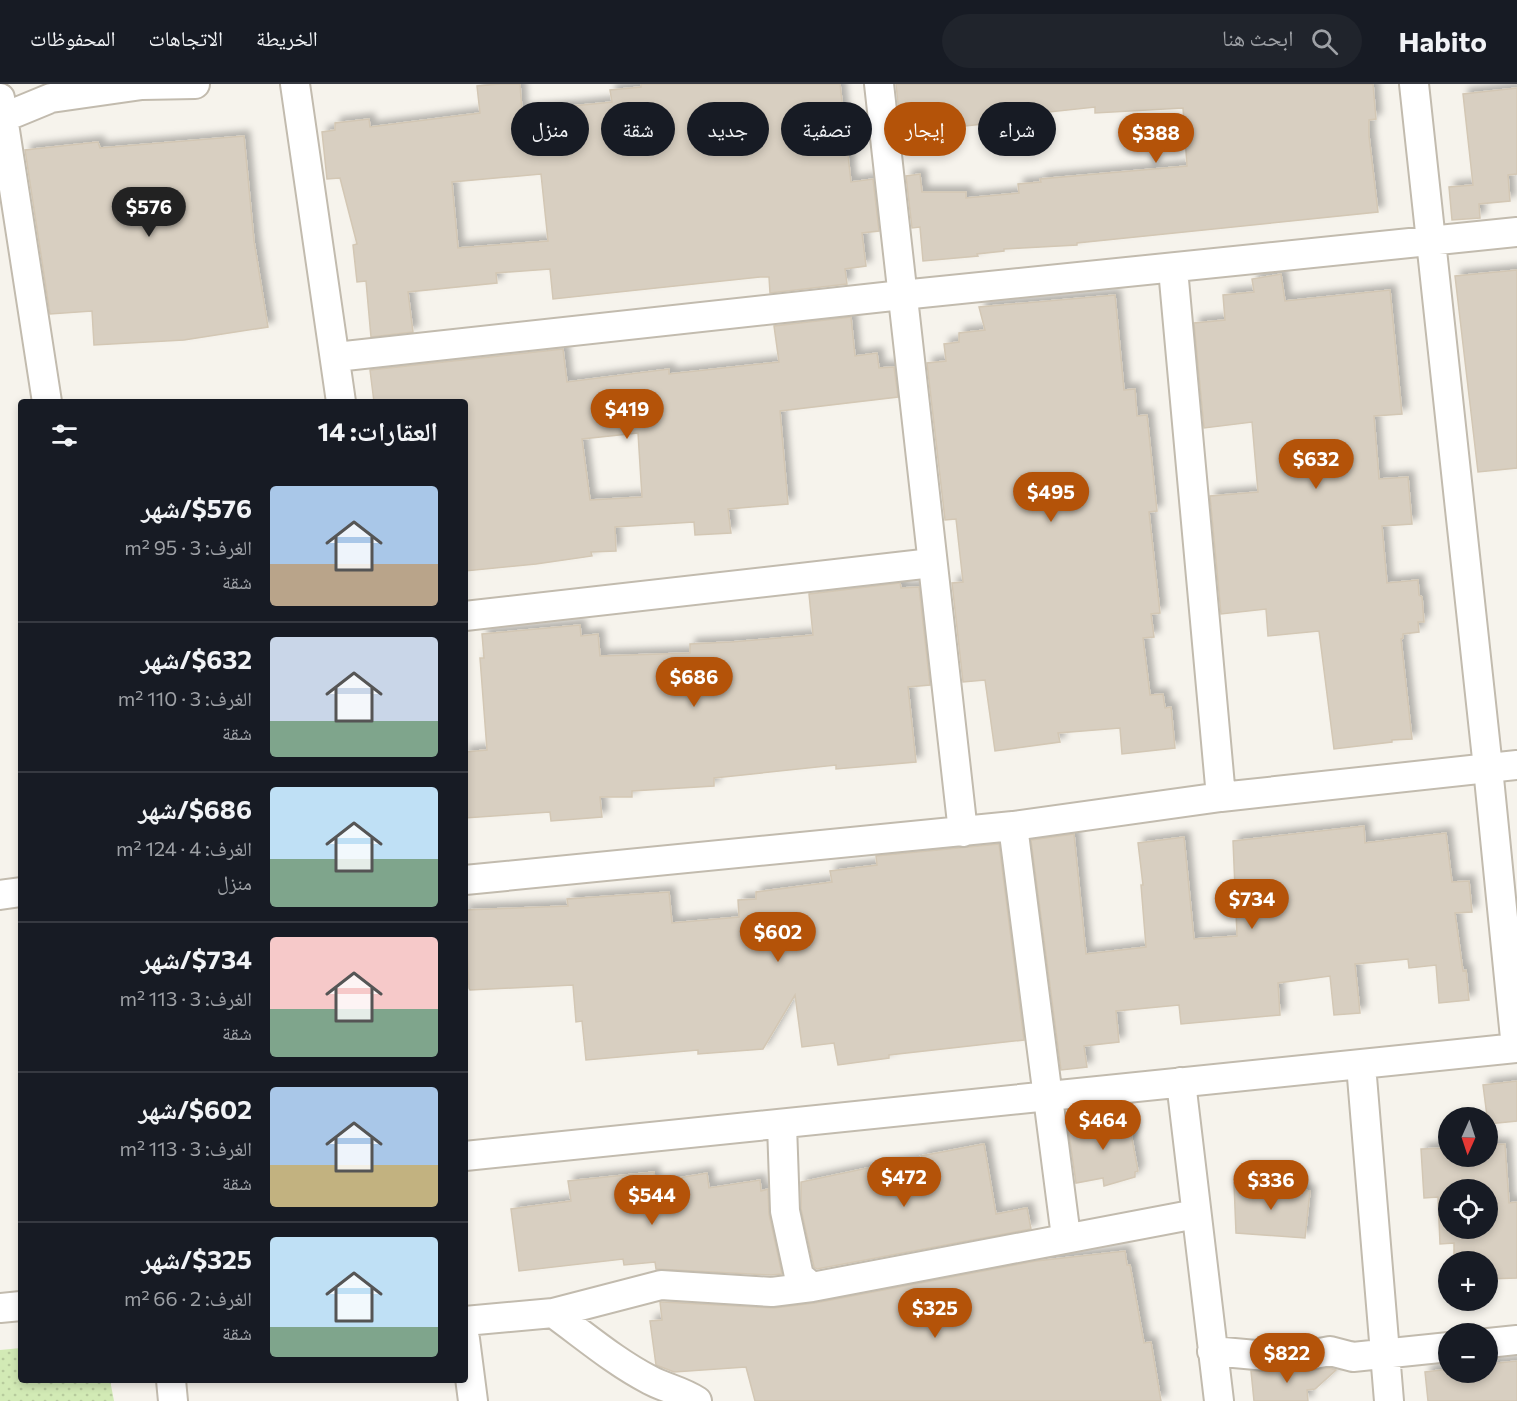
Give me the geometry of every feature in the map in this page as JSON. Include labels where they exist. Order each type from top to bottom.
[{"type":"street","points":[[47,399],[1,112],[51,98],[142,85],[195,84]]},
{"type":"street","points":[[295,84],[341,399]]},
{"type":"street","points":[[879,84],[963,832]]},
{"type":"street","points":[[468,1156],[1516,1048],[1414,84]]},
{"type":"street","points":[[336,357],[902,295],[1517,232]]},
{"type":"street","points":[[1173,269],[1221,797]]},
{"type":"street","points":[[468,616],[932,563]]},
{"type":"street","points":[[468,880],[963,832],[1221,797],[1350,785],[1517,765]]},
{"type":"street","points":[[1013,826],[1066,1237]]},
{"type":"street","points":[[0,895],[18,892]]},
{"type":"street","points":[[1361,1065],[1389,1401]]},
{"type":"street","points":[[1181,1082],[1219,1401]]},
{"type":"street","points":[[782,1125],[785,1210],[799,1276],[812,1287]]},
{"type":"street","points":[[468,1321],[554,1313],[661,1285],[772,1292],[812,1287],[1196,1214]]},
{"type":"street","points":[[0,1308],[18,1306]]},
{"type":"street","points":[[554,1313],[621,1363],[651,1381],[685,1394],[696,1401]]},
{"type":"street","points":[[1498,1342],[1517,1340]]},
{"type":"street","points":[[1212,1351],[1267,1356],[1309,1355],[1330,1351],[1353,1357],[1438,1348]]},
{"type":"street","points":[[468,1362],[473,1401]]},
{"type":"street","points":[[171,1383],[173,1401]]},
{"type":"green space","points":[[18,1348],[18,1383],[111,1383],[114,1401],[0,1401],[0,1350]]},
{"type":"building","points":[[520,84],[521,102],[511,102],[511,156],[589,156],[589,104],[601,103],[601,156],[675,156],[675,102],[612,102],[610,90],[641,87],[641,84],[840,84],[842,102],[781,102],[781,156],[848,156],[851,182],[873,179],[879,231],[862,233],[866,266],[845,269],[847,284],[770,293],[769,277],[760,277],[553,299],[550,269],[496,273],[497,283],[408,292],[413,332],[371,337],[366,281],[357,282],[353,245],[357,244],[340,178],[327,179],[322,132],[335,130],[335,123],[369,119],[370,127],[480,113],[477,86]],"holes":[[[541,174],[548,241],[458,248],[452,182]]]},
{"type":"building","points":[[896,84],[1373,84],[1376,119],[1369,120],[1369,136],[1378,212],[1077,243],[1077,245],[1004,249],[1004,251],[977,254],[978,256],[923,261],[920,227],[912,228],[906,176],[920,174],[922,192],[966,192],[966,198],[1019,193],[1018,184],[1041,182],[1040,179],[1187,166],[1183,108],[1095,113],[1095,107],[1056,111],[1056,102],[978,102],[978,125],[966,126],[966,102],[898,102]]},
{"type":"building","points":[[1517,88],[1517,174],[1508,175],[1510,201],[1479,204],[1480,218],[1452,220],[1449,187],[1473,185],[1463,94]]},
{"type":"building","points":[[244,136],[254,241],[268,327],[184,340],[94,345],[92,311],[50,314],[25,150],[98,142],[100,148]]},
{"type":"building","points":[[1517,270],[1517,468],[1478,472],[1455,276]]},
{"type":"building","points":[[1281,274],[1285,301],[1390,290],[1402,414],[1374,416],[1379,479],[1408,477],[1412,524],[1382,526],[1387,583],[1418,580],[1419,595],[1422,597],[1424,622],[1418,622],[1419,632],[1403,634],[1401,639],[1412,739],[1334,749],[1319,631],[1268,636],[1266,609],[1221,614],[1210,496],[1258,492],[1252,422],[1204,428],[1194,323],[1225,320],[1223,295],[1254,292],[1252,279]]},
{"type":"building","points":[[1115,295],[1124,390],[1135,389],[1137,416],[1147,415],[1157,511],[1149,512],[1160,613],[1151,614],[1154,637],[1143,638],[1150,695],[1163,694],[1165,708],[1171,707],[1175,748],[1122,754],[1120,728],[1058,733],[1060,742],[995,751],[985,680],[963,682],[952,583],[963,582],[956,519],[945,520],[927,363],[946,361],[944,344],[959,342],[959,333],[985,330],[979,307]]},
{"type":"building","points":[[851,317],[855,356],[877,353],[879,368],[894,367],[898,397],[780,411],[788,504],[728,509],[731,533],[695,535],[694,522],[615,527],[616,551],[591,552],[592,556],[536,564],[468,571],[468,399],[374,399],[370,370],[563,349],[567,382],[669,369],[669,374],[779,362],[774,326]],"holes":[[[638,433],[642,497],[590,500],[582,439]]]},
{"type":"building","points":[[900,583],[901,588],[919,587],[930,685],[908,687],[916,762],[836,769],[836,765],[714,778],[714,786],[632,791],[632,797],[600,797],[602,817],[551,821],[550,812],[468,818],[468,752],[487,750],[480,658],[484,658],[482,634],[580,625],[581,636],[598,634],[600,656],[690,653],[690,644],[813,635],[809,594]]},
{"type":"building","points":[[1364,826],[1365,843],[1446,833],[1452,882],[1469,881],[1472,912],[1455,913],[1463,971],[1466,970],[1469,1000],[1439,1003],[1436,965],[1409,968],[1408,959],[1355,964],[1360,1013],[1334,1015],[1330,976],[1278,983],[1280,1015],[1181,1024],[1179,1005],[1116,1011],[1119,1042],[1084,1046],[1087,1067],[1061,1070],[1031,840],[1074,834],[1086,954],[1146,947],[1138,843],[1184,837],[1194,939],[1237,936],[1233,841]]},
{"type":"building","points":[[999,844],[1024,1040],[889,1055],[889,1058],[838,1065],[834,1043],[802,1047],[795,995],[763,1049],[698,1054],[698,1050],[586,1060],[582,1021],[576,1022],[573,985],[470,990],[469,988],[468,910],[568,906],[567,899],[669,892],[672,923],[739,917],[738,900],[756,899],[756,892],[832,882],[830,871],[877,865],[876,856]]},
{"type":"building","points":[[1517,1081],[1517,1121],[1498,1123],[1498,1107],[1486,1107],[1483,1085]]},
{"type":"building","points":[[1128,1117],[1138,1171],[1135,1172],[1135,1177],[1104,1186],[1103,1178],[1076,1183],[1068,1127]]},
{"type":"building","points":[[984,1144],[996,1214],[1027,1208],[1031,1229],[817,1269],[814,1267],[801,1209],[801,1182],[924,1159],[921,1156]]},
{"type":"building","points":[[1498,1144],[1505,1144],[1509,1203],[1517,1202],[1517,1278],[1498,1279],[1498,1251],[1454,1251],[1454,1243],[1440,1244],[1440,1239],[1498,1239],[1498,1179],[1438,1179],[1438,1197],[1424,1198],[1421,1149],[1438,1148],[1438,1167],[1498,1167]]},
{"type":"building","points":[[654,1172],[655,1182],[707,1173],[709,1188],[760,1180],[761,1191],[768,1189],[769,1214],[782,1274],[656,1269],[655,1262],[624,1265],[623,1259],[519,1271],[511,1209],[571,1201],[568,1181]]},
{"type":"building","points":[[1234,1183],[1310,1191],[1305,1238],[1236,1233]]},
{"type":"building","points":[[1125,1251],[1127,1265],[1130,1265],[1144,1343],[1151,1342],[1161,1401],[755,1401],[746,1367],[674,1372],[656,1365],[650,1321],[662,1320],[660,1302],[774,1308],[815,1303],[1036,1261]]},
{"type":"building","points":[[1517,1361],[1517,1401],[1428,1401],[1425,1372],[1438,1370],[1438,1383],[1498,1383],[1498,1363]]},
{"type":"building","points":[[1329,1368],[1336,1370],[1315,1389],[1307,1390],[1308,1401],[1254,1401],[1251,1371],[1309,1371]]}]
